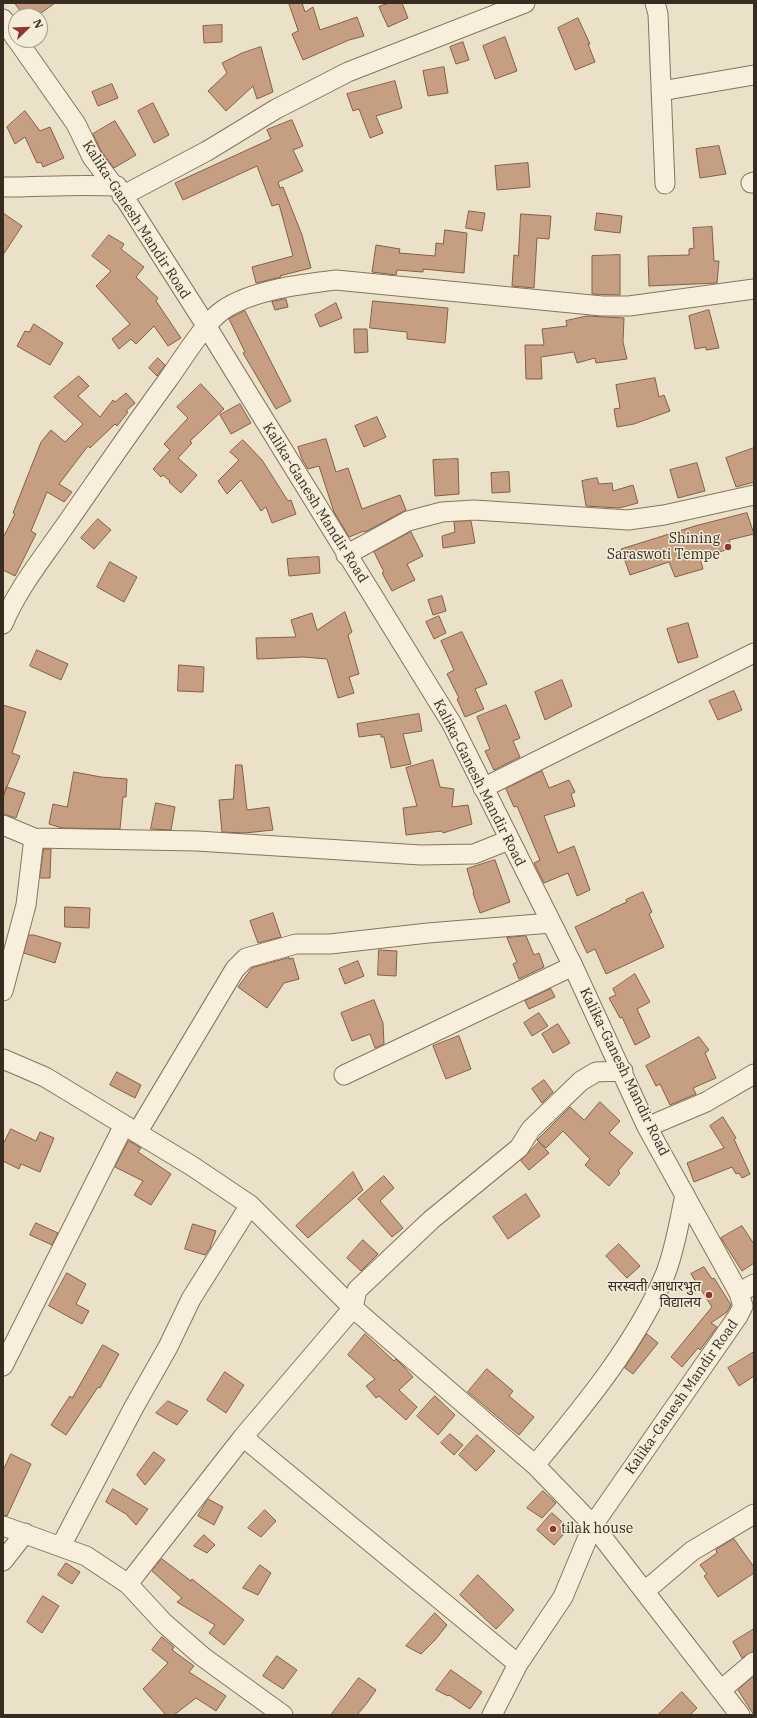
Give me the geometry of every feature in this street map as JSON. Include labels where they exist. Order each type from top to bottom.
[{"type":"street","points":[[655,3],[658,14],[665,184]]},
{"type":"street","points":[[3,187],[60,187],[80,185],[118,191],[207,151],[276,109],[348,72],[522,4]]},
{"type":"street","name":"Kalika-Ganesh Mandir Road","points":[[22,48],[76,124],[92,157],[118,191],[207,327],[346,555],[452,724],[573,966],[623,1071],[647,1126],[685,1195],[746,1289],[743,1306],[738,1316],[593,1526],[563,1597],[518,1664],[492,1715]]},
{"type":"street","points":[[661,91],[754,75]]},
{"type":"street","points":[[3,624],[10,608],[32,574],[126,438],[207,327],[223,310],[255,295],[302,284],[336,280],[602,306],[629,306],[754,289]]},
{"type":"street","points":[[346,555],[408,521],[442,512],[474,510],[628,520],[664,515],[754,494]]},
{"type":"street","points":[[483,788],[754,654]]},
{"type":"street","points":[[3,825],[34,838],[198,841],[421,855],[462,856],[474,854],[509,840]]},
{"type":"street","points":[[3,991],[26,905],[34,838]]},
{"type":"street","points":[[3,1366],[131,1129],[234,969],[246,958],[296,944],[330,944],[428,933],[551,923]]},
{"type":"street","points":[[344,1075],[573,966]]},
{"type":"street","points":[[3,1059],[45,1077],[192,1166],[250,1205],[353,1308],[535,1465],[593,1526],[740,1715]]},
{"type":"street","points":[[128,1584],[243,1437],[353,1308],[357,1290],[431,1220],[518,1148],[532,1129],[581,1081],[596,1072],[623,1071]]},
{"type":"street","points":[[647,1126],[706,1102],[754,1074]]},
{"type":"street","points":[[535,1465],[594,1393],[645,1315],[665,1274],[685,1195]]},
{"type":"street","points":[[61,1546],[134,1407],[168,1347],[191,1299],[250,1205]]},
{"type":"street","points":[[243,1437],[518,1664]]},
{"type":"street","points":[[645,1591],[692,1551],[754,1514]]},
{"type":"street","points":[[3,1526],[86,1556],[128,1584],[164,1624],[282,1715]]},
{"type":"street","points":[[3,1561],[25,1533]]},
{"type":"street","points":[[721,1690],[754,1662]]},
{"type":"building","points":[[15,3],[55,3],[48,8],[18,8]]},
{"type":"building","points":[[289,3],[302,3],[305,12],[313,7],[320,30],[357,17],[364,36],[349,40],[303,60],[292,34],[298,31]]},
{"type":"building","points":[[389,3],[402,3],[408,18],[388,27],[379,7]]},
{"type":"building","points":[[578,18],[590,44],[588,44],[595,62],[575,70],[558,28]]},
{"type":"building","points":[[222,25],[222,42],[204,43],[203,26]]},
{"type":"building","points":[[505,37],[517,71],[495,79],[483,46]]},
{"type":"building","points":[[463,42],[469,60],[456,64],[450,47]]},
{"type":"building","points":[[261,47],[273,92],[257,99],[253,86],[226,111],[208,91],[227,73],[222,63],[242,53]]},
{"type":"building","points":[[444,67],[448,93],[428,96],[423,71]]},
{"type":"building","points":[[395,81],[402,108],[376,116],[383,133],[370,138],[359,109],[353,111],[347,94]]},
{"type":"building","points":[[112,84],[118,98],[98,106],[92,92]]},
{"type":"building","points":[[153,103],[169,135],[154,143],[138,111]]},
{"type":"building","points":[[25,111],[40,131],[50,127],[64,158],[43,167],[41,162],[37,163],[25,137],[15,144],[7,127]]},
{"type":"building","points":[[292,120],[303,146],[293,150],[303,171],[278,182],[280,188],[283,187],[302,235],[311,268],[256,283],[252,267],[293,256],[279,204],[272,206],[257,166],[183,200],[175,183],[271,139],[267,130]]},
{"type":"building","points":[[115,121],[136,155],[114,168],[101,151],[93,134]]},
{"type":"building","points":[[719,146],[726,174],[700,178],[696,149]]},
{"type":"building","points":[[528,163],[530,187],[497,190],[495,166]]},
{"type":"building","points":[[469,211],[485,213],[482,231],[466,228]]},
{"type":"building","points":[[3,213],[22,226],[3,255]]},
{"type":"building","points":[[597,213],[622,216],[620,233],[595,230]]},
{"type":"building","points":[[521,214],[551,216],[549,239],[537,238],[534,288],[512,286],[514,255],[518,256]]},
{"type":"building","points":[[712,227],[714,261],[719,261],[717,283],[649,286],[648,256],[689,255],[689,249],[694,248],[693,228]]},
{"type":"building","points":[[445,230],[467,233],[464,273],[423,269],[423,272],[397,270],[396,275],[372,272],[376,245],[400,249],[399,253],[435,256],[436,243],[443,244]]},
{"type":"building","points":[[109,235],[124,244],[121,249],[144,267],[136,277],[158,298],[156,301],[181,338],[168,346],[154,326],[136,344],[131,339],[119,349],[112,339],[130,324],[96,286],[111,271],[92,256]]},
{"type":"building","points":[[620,255],[620,295],[592,294],[592,256]]},
{"type":"building","points":[[286,299],[288,307],[275,310],[272,302]]},
{"type":"building","points":[[373,301],[448,308],[445,343],[407,339],[407,332],[370,328]]},
{"type":"building","points":[[336,303],[342,318],[320,327],[315,315]]},
{"type":"building","points":[[709,310],[719,348],[706,350],[706,347],[695,349],[689,316]]},
{"type":"building","points":[[245,311],[291,401],[276,409],[243,353],[245,352],[229,319]]},
{"type":"building","points":[[587,316],[624,318],[623,342],[627,359],[596,363],[595,358],[577,363],[574,352],[541,357],[542,379],[526,379],[525,345],[544,345],[542,329],[567,326],[566,321]]},
{"type":"building","points":[[34,324],[63,343],[50,365],[17,346],[25,331],[29,332]]},
{"type":"building","points":[[354,329],[367,329],[368,352],[355,353]]},
{"type":"building","points":[[158,358],[165,365],[157,376],[149,368]]},
{"type":"building","points":[[79,376],[89,386],[78,396],[100,417],[113,400],[115,402],[126,393],[135,403],[126,411],[128,412],[117,426],[115,424],[90,448],[88,446],[59,484],[72,492],[64,502],[47,492],[31,531],[36,534],[15,576],[3,570],[3,538],[15,514],[13,513],[41,442],[51,430],[65,442],[83,424],[54,397]]},
{"type":"building","points":[[655,378],[659,397],[664,395],[670,411],[634,424],[617,427],[614,409],[620,408],[616,385]]},
{"type":"building","points":[[201,384],[224,409],[190,441],[192,443],[178,458],[197,475],[181,493],[163,475],[161,477],[153,469],[170,450],[164,444],[188,418],[177,407]]},
{"type":"building","points":[[240,404],[251,423],[231,434],[220,415]]},
{"type":"building","points":[[377,417],[386,437],[364,447],[355,426]]},
{"type":"building","points":[[326,439],[336,472],[348,468],[362,509],[400,495],[406,510],[365,532],[364,531],[349,537],[334,512],[319,466],[308,469],[302,459],[298,447]]},
{"type":"building","points":[[243,440],[262,460],[288,501],[291,500],[296,514],[272,523],[266,507],[261,511],[241,480],[227,494],[218,481],[239,460],[230,452]]},
{"type":"building","points":[[754,448],[754,482],[736,487],[726,458]]},
{"type":"building","points":[[458,459],[459,494],[435,496],[433,460]]},
{"type":"building","points":[[697,463],[705,491],[678,498],[670,470]]},
{"type":"building","points":[[509,472],[510,492],[492,493],[491,473]]},
{"type":"building","points":[[597,478],[599,484],[612,483],[613,491],[633,485],[638,503],[619,508],[586,506],[582,481]]},
{"type":"building","points":[[747,513],[754,534],[729,540],[732,548],[700,558],[703,569],[675,577],[669,562],[630,575],[621,549],[695,526]]},
{"type":"building","points":[[98,519],[111,530],[94,549],[81,538]]},
{"type":"building","points":[[471,521],[475,543],[443,548],[442,536],[455,532],[454,522]]},
{"type":"building","points":[[411,532],[423,556],[407,564],[415,580],[392,591],[382,573],[384,572],[374,552]]},
{"type":"building","points":[[319,557],[320,573],[289,576],[287,559]]},
{"type":"building","points":[[110,562],[137,577],[124,602],[97,587]]},
{"type":"building","points":[[442,596],[446,611],[433,615],[428,600]]},
{"type":"building","points":[[345,612],[352,632],[348,635],[359,674],[349,677],[354,693],[338,698],[327,659],[303,657],[257,659],[256,638],[296,637],[291,620],[312,613],[317,630]]},
{"type":"building","points":[[439,616],[446,633],[434,639],[426,622]]},
{"type":"building","points":[[688,623],[698,657],[678,663],[667,629]]},
{"type":"building","points":[[462,632],[487,684],[475,689],[484,709],[465,717],[457,699],[459,698],[447,674],[454,670],[441,641]]},
{"type":"building","points":[[37,650],[68,664],[61,680],[30,666]]},
{"type":"building","points":[[179,665],[204,667],[203,692],[178,691]]},
{"type":"building","points":[[562,680],[572,706],[545,720],[535,692]]},
{"type":"building","points":[[734,691],[742,710],[718,720],[709,701]]},
{"type":"building","points":[[3,705],[26,712],[12,753],[20,756],[3,796]]},
{"type":"building","points":[[506,705],[520,738],[513,741],[520,757],[494,770],[485,751],[490,749],[477,717]]},
{"type":"building","points":[[419,714],[422,731],[403,734],[411,764],[391,768],[384,737],[381,737],[381,734],[359,737],[357,724]]},
{"type":"building","points":[[433,760],[440,787],[454,789],[452,807],[468,805],[472,824],[443,833],[442,831],[406,835],[403,808],[417,806],[406,768]]},
{"type":"building","points":[[236,765],[242,765],[247,810],[269,807],[273,830],[245,833],[222,832],[219,800],[233,799]]},
{"type":"building","points":[[542,771],[549,788],[569,780],[575,792],[571,794],[575,806],[544,816],[558,853],[574,846],[590,890],[577,896],[568,873],[544,883],[534,863],[540,860],[517,806],[514,807],[506,789]]},
{"type":"building","points":[[74,772],[101,777],[127,779],[126,797],[123,797],[120,829],[62,828],[49,824],[53,804],[67,807]]},
{"type":"building","points":[[7,787],[25,793],[16,818],[3,814],[3,799]]},
{"type":"building","points":[[156,803],[175,807],[171,830],[151,829]]},
{"type":"building","points":[[44,849],[51,849],[50,878],[40,878]]},
{"type":"building","points":[[495,860],[510,902],[480,913],[467,869]]},
{"type":"building","points":[[643,892],[652,912],[649,914],[664,947],[606,974],[595,949],[587,953],[575,927],[627,902],[626,900]]},
{"type":"building","points":[[65,907],[90,908],[89,928],[65,927]]},
{"type":"building","points":[[273,913],[281,937],[258,943],[250,921]]},
{"type":"building","points":[[29,935],[34,935],[61,943],[55,963],[24,953]]},
{"type":"building","points":[[526,936],[534,955],[539,953],[544,967],[519,979],[513,964],[517,962],[507,938]]},
{"type":"building","points":[[379,950],[397,951],[396,976],[378,975]]},
{"type":"building","points":[[293,958],[299,979],[284,983],[267,1008],[238,987],[252,968]]},
{"type":"building","points":[[358,961],[364,976],[345,984],[339,969]]},
{"type":"building","points":[[635,974],[650,1002],[637,1009],[650,1037],[635,1045],[622,1017],[620,1018],[609,998],[616,995],[613,989]]},
{"type":"building","points":[[551,989],[555,997],[529,1009],[525,1001]]},
{"type":"building","points":[[374,1000],[383,1023],[384,1044],[375,1048],[370,1034],[352,1041],[341,1013]]},
{"type":"building","points":[[539,1013],[548,1026],[532,1036],[524,1023]]},
{"type":"building","points":[[558,1024],[570,1043],[553,1053],[542,1034]]},
{"type":"building","points":[[459,1036],[471,1069],[446,1079],[433,1046]]},
{"type":"building","points":[[699,1037],[709,1050],[705,1053],[716,1078],[693,1088],[696,1094],[670,1105],[660,1084],[656,1086],[646,1066]]},
{"type":"building","points":[[117,1072],[141,1085],[135,1098],[110,1085]]},
{"type":"building","points":[[544,1080],[553,1092],[542,1103],[532,1089]]},
{"type":"building","points":[[600,1102],[620,1121],[609,1133],[633,1153],[618,1171],[620,1173],[609,1186],[585,1165],[590,1159],[563,1131],[546,1148],[537,1140],[570,1107],[584,1120]]},
{"type":"building","points":[[723,1117],[736,1138],[734,1139],[750,1174],[742,1178],[739,1173],[736,1174],[732,1167],[694,1182],[687,1163],[724,1148],[710,1126]]},
{"type":"building","points":[[11,1129],[36,1141],[40,1132],[54,1138],[40,1172],[21,1164],[19,1169],[3,1161],[3,1145]]},
{"type":"building","points":[[129,1141],[141,1148],[138,1152],[171,1174],[151,1205],[134,1195],[143,1181],[115,1167]]},
{"type":"building","points":[[539,1142],[549,1153],[529,1170],[521,1161]]},
{"type":"building","points":[[353,1172],[363,1190],[308,1238],[296,1226]]},
{"type":"building","points":[[384,1176],[394,1188],[380,1201],[403,1228],[392,1237],[358,1199]]},
{"type":"building","points":[[526,1194],[540,1216],[508,1239],[493,1217]]},
{"type":"building","points":[[36,1223],[58,1233],[52,1245],[30,1235]]},
{"type":"building","points":[[193,1224],[216,1231],[210,1248],[205,1255],[185,1249]]},
{"type":"building","points":[[742,1226],[754,1244],[754,1263],[742,1271],[721,1238]]},
{"type":"building","points":[[363,1240],[378,1254],[361,1271],[347,1258]]},
{"type":"building","points":[[619,1244],[640,1266],[627,1278],[606,1256]]},
{"type":"building","points":[[704,1267],[712,1279],[714,1278],[731,1305],[727,1312],[711,1323],[717,1327],[700,1350],[698,1348],[682,1367],[671,1357],[712,1307],[691,1274]]},
{"type":"building","points":[[67,1273],[86,1284],[76,1304],[89,1311],[82,1324],[49,1306]]},
{"type":"building","points":[[365,1334],[394,1361],[396,1359],[413,1377],[399,1390],[417,1407],[406,1420],[379,1396],[376,1398],[366,1386],[375,1379],[348,1355]]},
{"type":"building","points":[[647,1334],[658,1343],[633,1374],[625,1368]]},
{"type":"building","points":[[103,1345],[119,1354],[100,1388],[98,1387],[66,1435],[51,1425],[70,1396],[72,1398]]},
{"type":"building","points":[[754,1352],[754,1376],[739,1386],[728,1368]]},
{"type":"building","points":[[487,1369],[513,1391],[509,1396],[534,1417],[519,1435],[468,1392]]},
{"type":"building","points":[[225,1372],[244,1385],[226,1413],[207,1400]]},
{"type":"building","points":[[435,1396],[455,1415],[438,1435],[417,1416]]},
{"type":"building","points":[[168,1401],[188,1411],[177,1425],[156,1413]]},
{"type":"building","points":[[450,1434],[463,1445],[454,1455],[441,1443]]},
{"type":"building","points":[[477,1435],[495,1451],[476,1471],[459,1455]]},
{"type":"building","points":[[154,1452],[165,1460],[145,1485],[137,1475]]},
{"type":"building","points":[[11,1454],[31,1464],[7,1516],[3,1515],[3,1471]]},
{"type":"building","points":[[113,1489],[148,1509],[136,1525],[126,1514],[106,1502]]},
{"type":"building","points":[[543,1491],[556,1503],[542,1518],[527,1508]]},
{"type":"building","points":[[208,1499],[223,1507],[214,1525],[198,1516]]},
{"type":"building","points":[[265,1510],[276,1521],[261,1537],[248,1528]]},
{"type":"building","name":"tilak house","points":[[552,1513],[569,1528],[554,1545],[537,1530]]},
{"type":"building","points":[[204,1535],[215,1545],[207,1553],[194,1546]]},
{"type":"building","points":[[734,1539],[754,1567],[754,1573],[718,1597],[704,1576],[707,1574],[700,1565],[717,1553],[716,1550]]},
{"type":"building","points":[[162,1559],[191,1581],[192,1579],[244,1620],[224,1645],[209,1633],[215,1625],[177,1602],[182,1598],[152,1571]]},
{"type":"building","points":[[66,1563],[80,1572],[72,1584],[58,1575]]},
{"type":"building","points":[[260,1565],[271,1573],[258,1595],[243,1588]]},
{"type":"building","points":[[478,1575],[514,1610],[496,1629],[460,1595]]},
{"type":"building","points":[[43,1596],[59,1606],[42,1633],[27,1622]]},
{"type":"building","points":[[435,1613],[447,1625],[435,1640],[421,1654],[406,1646]]},
{"type":"building","points":[[754,1629],[754,1651],[742,1658],[733,1642]]},
{"type":"building","points":[[162,1637],[174,1647],[172,1650],[194,1666],[189,1672],[226,1696],[216,1711],[196,1698],[174,1715],[166,1715],[143,1689],[168,1663],[152,1650]]},
{"type":"building","points":[[277,1656],[297,1670],[283,1689],[263,1676]]},
{"type":"building","points":[[451,1670],[482,1692],[470,1709],[449,1695],[448,1696],[436,1690]]},
{"type":"building","points":[[754,1676],[754,1715],[738,1690]]},
{"type":"building","points":[[359,1678],[376,1690],[367,1703],[357,1715],[331,1715]]},
{"type":"building","points":[[682,1692],[697,1708],[690,1715],[658,1715]]},
{"type":"place","name":"Shining Saraswoti Tempe","points":[[728,547]]},
{"type":"place","name":"सरस्वती आधारभुत विद्यालय","points":[[709,1295]]},
{"type":"place","name":"tilak house","points":[[553,1529]]}]
